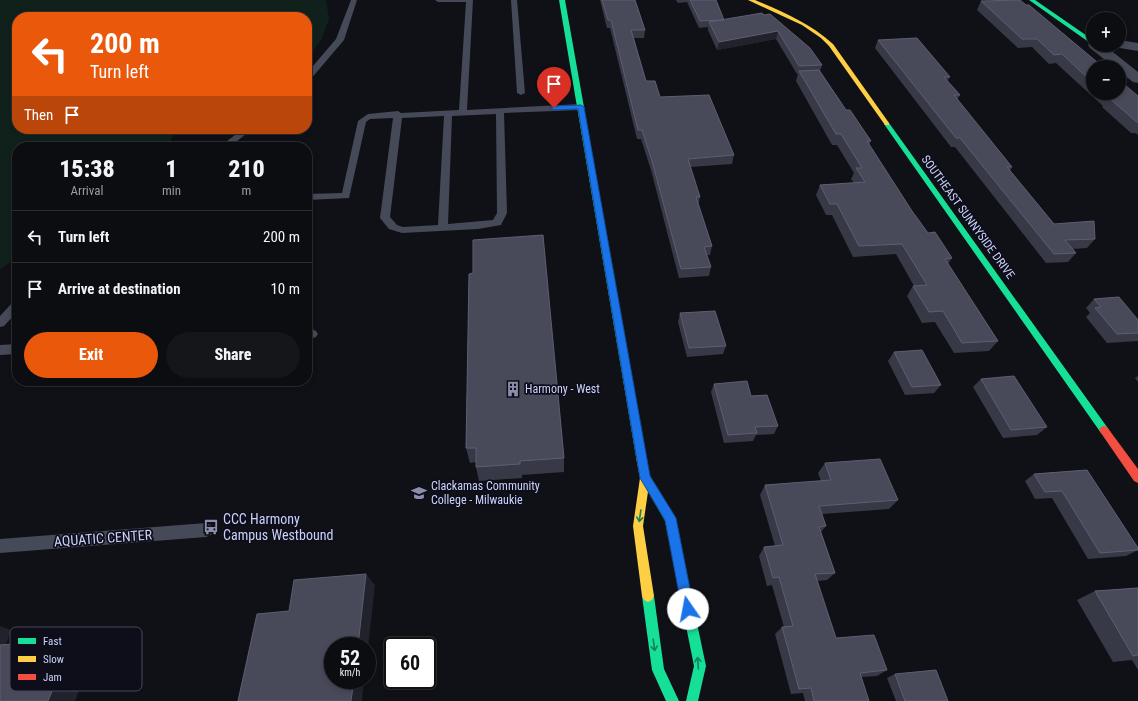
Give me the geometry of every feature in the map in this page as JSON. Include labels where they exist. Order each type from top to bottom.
[{"type":"main road","points":[[562,0],[645,478],[638,526],[658,670],[673,701]]},
{"type":"main road","name":"SOUTHEAST SUNNYSIDE DRIVE","points":[[751,0],[807,27],[827,41],[1138,478]]},
{"type":"main road","points":[[1032,0],[1086,37]]},
{"type":"main road","points":[[645,478],[670,518],[700,666],[692,701]]},
{"type":"street","points":[[1126,45],[1138,47]]},
{"type":"street","points":[[1105,52],[1138,79]]},
{"type":"lane","points":[[312,72],[340,40],[354,0]]},
{"type":"lane","points":[[438,0],[466,0]]},
{"type":"lane","points":[[464,112],[470,0]]},
{"type":"lane","points":[[514,0],[521,93]]},
{"type":"lane","points":[[312,197],[346,196],[362,121],[373,116],[581,107]]},
{"type":"lane","points":[[398,114],[385,218],[393,227],[402,230],[497,223],[502,213],[500,110]]},
{"type":"lane","points":[[443,228],[448,112]]},
{"type":"lane","points":[[230,142],[242,134]]},
{"type":"lane","points":[[0,323],[12,310]]},
{"type":"lane","points":[[0,350],[12,350]]},
{"type":"lane","name":"AQUATIC CENTER","points":[[0,546],[206,530]]},
{"type":"green space","points":[[0,0],[326,0],[329,19],[321,40],[312,52],[312,12],[12,12],[12,134],[174,134],[170,142],[12,142],[12,261],[0,269]]},
{"type":"building","points":[[602,0],[635,0],[645,30],[631,30],[646,81],[655,81],[660,97],[709,95],[734,155],[688,159],[700,197],[696,197],[712,246],[704,247],[711,267],[681,269],[652,161],[642,130],[638,130],[611,20],[608,20]]},
{"type":"building","points":[[690,0],[716,0],[724,20],[700,21]]},
{"type":"building","points":[[1020,0],[1026,5],[1029,5],[1095,60],[1086,60],[1086,76],[1062,54],[1054,55],[1037,39],[1022,39],[981,1]]},
{"type":"building","points":[[762,13],[764,15],[770,14],[810,48],[822,65],[799,66],[778,31],[719,42],[709,22]]},
{"type":"building","points":[[917,38],[950,77],[944,77],[960,95],[954,95],[1012,167],[1007,167],[1054,224],[1094,221],[1095,239],[1065,240],[1076,253],[1054,254],[960,138],[956,138],[878,40]]},
{"type":"building","points":[[819,70],[846,110],[850,110],[871,141],[867,141],[912,211],[928,233],[935,232],[952,258],[945,259],[998,341],[962,343],[943,311],[929,312],[913,286],[927,285],[902,244],[859,246],[837,204],[830,204],[820,185],[865,182],[856,168],[862,168],[841,134],[836,134],[799,71]]},
{"type":"building","points":[[1126,86],[1138,96],[1138,123],[1111,100],[1126,100]]},
{"type":"building","name":"Harmony - West","points":[[543,235],[564,458],[520,461],[520,464],[476,467],[476,448],[466,448],[469,274],[473,273],[473,240]]},
{"type":"building","points":[[1119,297],[1138,320],[1138,333],[1117,334],[1095,308],[1101,307],[1094,299]]},
{"type":"building","points":[[715,311],[726,346],[689,348],[680,313]]},
{"type":"building","points":[[922,350],[941,385],[912,387],[894,352]]},
{"type":"building","points":[[1014,376],[1047,427],[1011,430],[981,379]]},
{"type":"building","points":[[747,381],[751,396],[767,395],[778,426],[755,427],[757,433],[728,435],[714,384]]},
{"type":"building","points":[[880,459],[898,500],[819,506],[826,526],[819,527],[835,573],[815,574],[836,638],[874,635],[887,670],[860,673],[869,701],[814,701],[811,688],[799,689],[782,627],[793,626],[779,577],[773,578],[764,547],[783,545],[765,485],[831,480],[825,463]]},
{"type":"building","points":[[1087,470],[1138,550],[1100,553],[1062,491],[1045,492],[1034,474]]},
{"type":"building","points":[[366,574],[359,637],[324,637],[324,689],[353,689],[351,701],[238,701],[257,614],[289,611],[294,580]]},
{"type":"building","points":[[1138,588],[1138,655],[1133,656],[1095,591]]},
{"type":"building","points":[[10,644],[10,691],[52,691],[48,701],[0,701],[0,645]]},
{"type":"building","points":[[936,670],[948,701],[905,701],[895,674]]},
{"type":"traffic: fast","points":[[562,0],[641,457]]},
{"type":"traffic: fast","points":[[1032,0],[1086,38]]},
{"type":"traffic: fast","points":[[887,124],[1104,430]]},
{"type":"traffic: fast","points":[[645,478],[670,519],[700,666],[692,701]]},
{"type":"traffic: fast","points":[[648,596],[658,670],[673,701]]},
{"type":"traffic: slow","points":[[751,0],[804,24],[831,45],[887,124]]},
{"type":"traffic: slow","points":[[641,457],[645,478],[638,526],[648,596]]},
{"type":"traffic: jam","points":[[1104,430],[1138,478]]},
{"type":"place","name":"Harmony - West","points":[[513,389]]},
{"type":"place","name":"Clackamas Community College - Milwaukie","points":[[419,493]]},
{"type":"place","name":"CCC Harmony Campus Westbound","points":[[211,527]]},
{"type":"route","points":[[554,108],[581,107],[645,478],[670,518],[688,609]]}]
